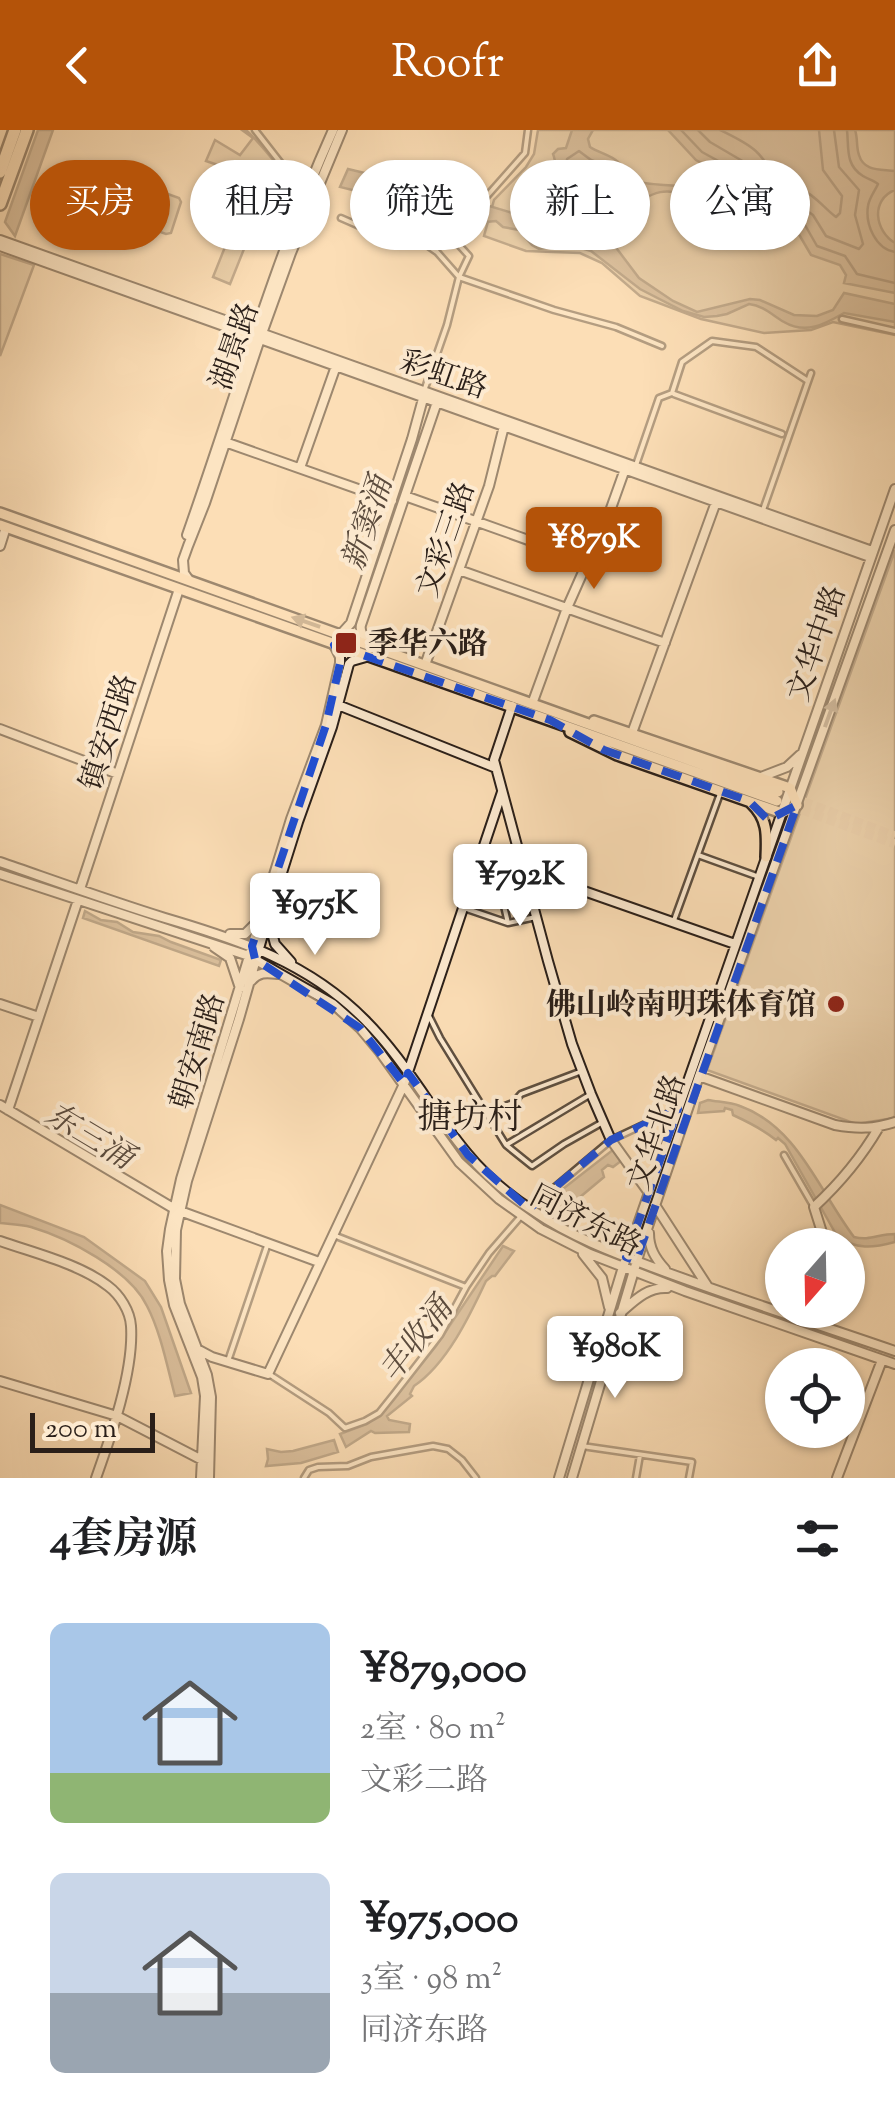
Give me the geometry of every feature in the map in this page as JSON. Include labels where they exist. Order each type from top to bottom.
[{"type":"highway","points":[[0,172],[16,130]]},
{"type":"highway","points":[[0,204],[27,130]]},
{"type":"main road","name":"湖景路","points":[[322,160],[333,130]]},
{"type":"main road","name":"湖景路","points":[[327,160],[342,130]]},
{"type":"main road","name":"彩虹路","points":[[0,243],[636,466],[871,554]]},
{"type":"main road","name":"湖景路","points":[[166,572],[179,557],[288,250]]},
{"type":"main road","name":"湖景路","points":[[188,580],[183,560],[226,442],[257,335]]},
{"type":"main road","name":"彩虹路","points":[[257,335],[716,502],[761,514]]},
{"type":"main road","points":[[300,468],[336,366]]},
{"type":"main road","points":[[372,645],[357,622],[426,394]]},
{"type":"main road","points":[[340,634],[357,622],[438,402]]},
{"type":"main road","name":"文彩三路","points":[[425,665],[489,486],[504,426]]},
{"type":"main road","points":[[412,439],[419,433],[424,441]]},
{"type":"main road","points":[[226,442],[392,500]]},
{"type":"main road","points":[[532,704],[625,469]]},
{"type":"main road","name":"文华中路","points":[[781,798],[804,747],[895,489]]},
{"type":"main road","points":[[405,496],[586,561]]},
{"type":"main road","points":[[632,733],[716,502]]},
{"type":"main road","points":[[0,513],[532,704],[604,750],[749,801],[781,798]]},
{"type":"main road","points":[[0,546],[3,526],[512,706],[632,733],[760,778],[781,798],[797,805]]},
{"type":"main road","name":"文华中路","points":[[797,805],[895,530]]},
{"type":"main road","points":[[459,570],[665,643]]},
{"type":"main road","name":"镇安西路","points":[[4,1108],[39,1017],[179,589]]},
{"type":"main road","name":"朝安南路","points":[[201,1478],[205,1396],[202,1377],[174,1306],[167,1252],[291,819],[330,708],[340,664],[334,645]]},
{"type":"main road","name":"朝安南路","points":[[264,916],[350,664],[366,657]]},
{"type":"main road","points":[[338,705],[496,768]]},
{"type":"main road","points":[[512,706],[494,760],[536,917],[572,1044],[591,1094],[612,1142],[648,1194]]},
{"type":"main road","points":[[551,716],[797,805]]},
{"type":"main road","points":[[0,730],[118,774]]},
{"type":"main road","points":[[760,778],[787,768],[804,747]]},
{"type":"main road","points":[[197,1349],[268,1374],[404,1084],[502,792]]},
{"type":"main road","name":"文华北路","points":[[559,1478],[615,1312],[633,1271],[648,1194],[759,878],[781,798]]},
{"type":"main road","points":[[749,801],[764,818],[766,857]]},
{"type":"main road","name":"文华北路","points":[[573,1478],[626,1257],[655,1205],[797,805]]},
{"type":"main road","name":"同济东路","points":[[0,862],[252,957],[286,976],[333,1004],[360,1028],[459,1162],[499,1198],[626,1257],[765,1306]]},
{"type":"main road","points":[[524,870],[735,944]]},
{"type":"main road","name":"同济东路","points":[[0,874],[216,932],[293,966],[338,996],[366,1021],[468,1155],[541,1229],[633,1271],[895,1364]]},
{"type":"main road","points":[[216,932],[245,934],[264,916],[275,944],[293,966]]},
{"type":"main road","points":[[202,940],[230,958],[243,988],[265,972],[286,976]]},
{"type":"main road","points":[[0,1004],[39,1017]]},
{"type":"main road","points":[[699,1076],[836,1126],[880,1128],[895,1122]]},
{"type":"main road","points":[[4,1108],[177,1209],[319,1262]]},
{"type":"main road","points":[[822,1228],[816,1205],[864,1154],[880,1128]]},
{"type":"main road","points":[[655,1205],[708,1287]]},
{"type":"main road","name":"朝安南路","points":[[177,1209],[175,1279],[180,1304],[208,1375],[211,1397],[209,1478]]},
{"type":"main road","points":[[605,1247],[618,1245],[643,1224],[655,1258],[668,1273]]},
{"type":"main road","points":[[0,1242],[88,1273],[120,1297],[131,1321],[116,1418],[96,1478]]},
{"type":"main road","points":[[576,1248],[602,1278],[615,1312],[658,1287],[678,1288]]},
{"type":"main road","name":"同济东路","points":[[828,1328],[895,1352]]},
{"type":"main road","points":[[837,1478],[882,1360]]},
{"type":"main road","points":[[0,1383],[116,1418],[202,1462]]},
{"type":"street","points":[[254,130],[278,160]]},
{"type":"street","points":[[490,192],[526,154],[528,130]]},
{"type":"street","points":[[341,218],[417,238],[437,252],[459,277],[662,346]]},
{"type":"street","points":[[426,394],[459,277],[469,256],[464,250]]},
{"type":"street","points":[[842,318],[895,331]]},
{"type":"street","points":[[672,393],[682,362],[712,341],[756,347],[808,381]]},
{"type":"street","points":[[761,514],[812,373]]},
{"type":"street","points":[[636,466],[659,398],[672,393],[782,434]]},
{"type":"street","points":[[673,923],[721,791]]},
{"type":"street","points":[[698,855],[759,878]]},
{"type":"street","points":[[508,923],[501,893],[528,886]]},
{"type":"street","points":[[464,908],[508,923],[536,917]]},
{"type":"street","points":[[428,1014],[506,1145],[532,1166],[603,1122]]},
{"type":"street","points":[[486,1114],[513,1104],[521,1094],[582,1071]]},
{"type":"street","points":[[506,1145],[591,1094]]},
{"type":"street","points":[[268,1374],[329,1413],[344,1428],[378,1413],[440,1335],[490,1253],[526,1212],[612,1142],[678,1108]]},
{"type":"street","points":[[784,1155],[816,1205]]},
{"type":"street","points":[[332,1234],[466,1287]]},
{"type":"street","points":[[228,1361],[268,1244]]},
{"type":"street","points":[[304,1478],[309,1470],[318,1467],[348,1466],[433,1446],[448,1449],[476,1478]]},
{"type":"street","points":[[582,1446],[692,1462],[689,1478]]},
{"type":"street","points":[[636,1478],[640,1456]]},
{"type":"highlighted area","points":[[334,645],[550,720],[604,750],[749,801],[768,820],[797,805],[636,1261],[626,1257],[678,1109],[611,1140],[529,1209],[468,1155],[408,1073],[404,1084],[360,1028],[255,959],[252,946],[326,725],[341,659]]},
{"type":"shaded area","points":[[242,130],[246,130],[273,160],[206,160],[215,140],[240,155],[253,138]]},
{"type":"shaded area","points":[[538,130],[895,130],[895,335],[833,322],[811,330],[764,333],[701,319],[640,296],[602,263],[580,253],[523,250],[650,250],[650,160],[530,160]]},
{"type":"shaded area","points":[[510,184],[510,245],[490,238],[494,200]]},
{"type":"shaded area","points":[[170,195],[181,202],[170,233]]},
{"type":"shaded area","points":[[224,250],[244,250],[230,284],[213,277]]},
{"type":"shaded area","points":[[0,254],[34,265],[0,356]]},
{"type":"shaded area","points":[[895,550],[895,1115],[856,1124],[707,1070]]},
{"type":"water","points":[[38,130],[53,130],[42,160],[30,160],[30,194],[15,236],[5,222]]},
{"type":"water","points":[[572,130],[593,130],[588,139],[590,147],[615,160],[555,160],[553,154],[566,148]]},
{"type":"water","points":[[668,130],[855,130],[861,160],[874,169],[895,171],[895,190],[882,201],[878,216],[883,231],[895,243],[895,293],[844,283],[846,275],[840,265],[811,255],[810,160],[696,160]]},
{"type":"water","points":[[348,169],[350,169],[350,189],[340,187]]},
{"type":"water","points":[[650,184],[670,185],[670,192],[652,194]]},
{"type":"water","points":[[490,206],[510,212],[510,228],[490,222]]},
{"type":"water","points":[[588,250],[618,250],[639,278],[697,312],[750,299],[794,315],[817,316],[833,310],[844,293],[895,304],[895,322],[844,313],[822,324],[800,328],[749,304],[727,314],[704,317],[640,289]]},
{"type":"water","points":[[85,911],[133,932],[159,936],[221,960],[219,966],[83,918]]},
{"type":"water","points":[[708,1100],[740,1106],[777,1129],[806,1162],[848,1228],[832,1228],[778,1138],[733,1115],[732,1110],[698,1113],[700,1103]]},
{"type":"water","points":[[614,1149],[621,1161],[602,1170],[604,1177],[555,1218],[541,1206]]},
{"type":"water","points":[[0,1205],[84,1237],[145,1281],[161,1307],[191,1393],[175,1396],[152,1316],[127,1280],[62,1239],[27,1226],[0,1223]]},
{"type":"water","points":[[895,1234],[895,1242],[865,1246],[865,1238]]},
{"type":"water","points":[[503,1246],[514,1251],[495,1276],[486,1281],[447,1352],[414,1386],[412,1396],[387,1416],[389,1420],[410,1424],[409,1432],[371,1431],[346,1447],[340,1434],[367,1424],[387,1407],[436,1346]]},
{"type":"water","points":[[334,1440],[338,1452],[301,1463],[266,1466],[267,1449],[293,1451]]},
{"type":"tunnel","points":[[778,792],[895,836]]},
{"type":"tunnel","points":[[789,805],[895,844]]},
{"type":"place","name":"季华六路","points":[[346,643]]},
{"type":"place","name":"佛山岭南明珠体育馆","points":[[836,1004]]},
{"type":"district","name":"搪坊村","points":[[470,1116]]},
{"type":"water label","name":"新窦涌","points":[[366,523]]},
{"type":"water label","name":"东三涌","points":[[90,1135]]},
{"type":"water label","name":"丰收涌","points":[[415,1339]]}]
